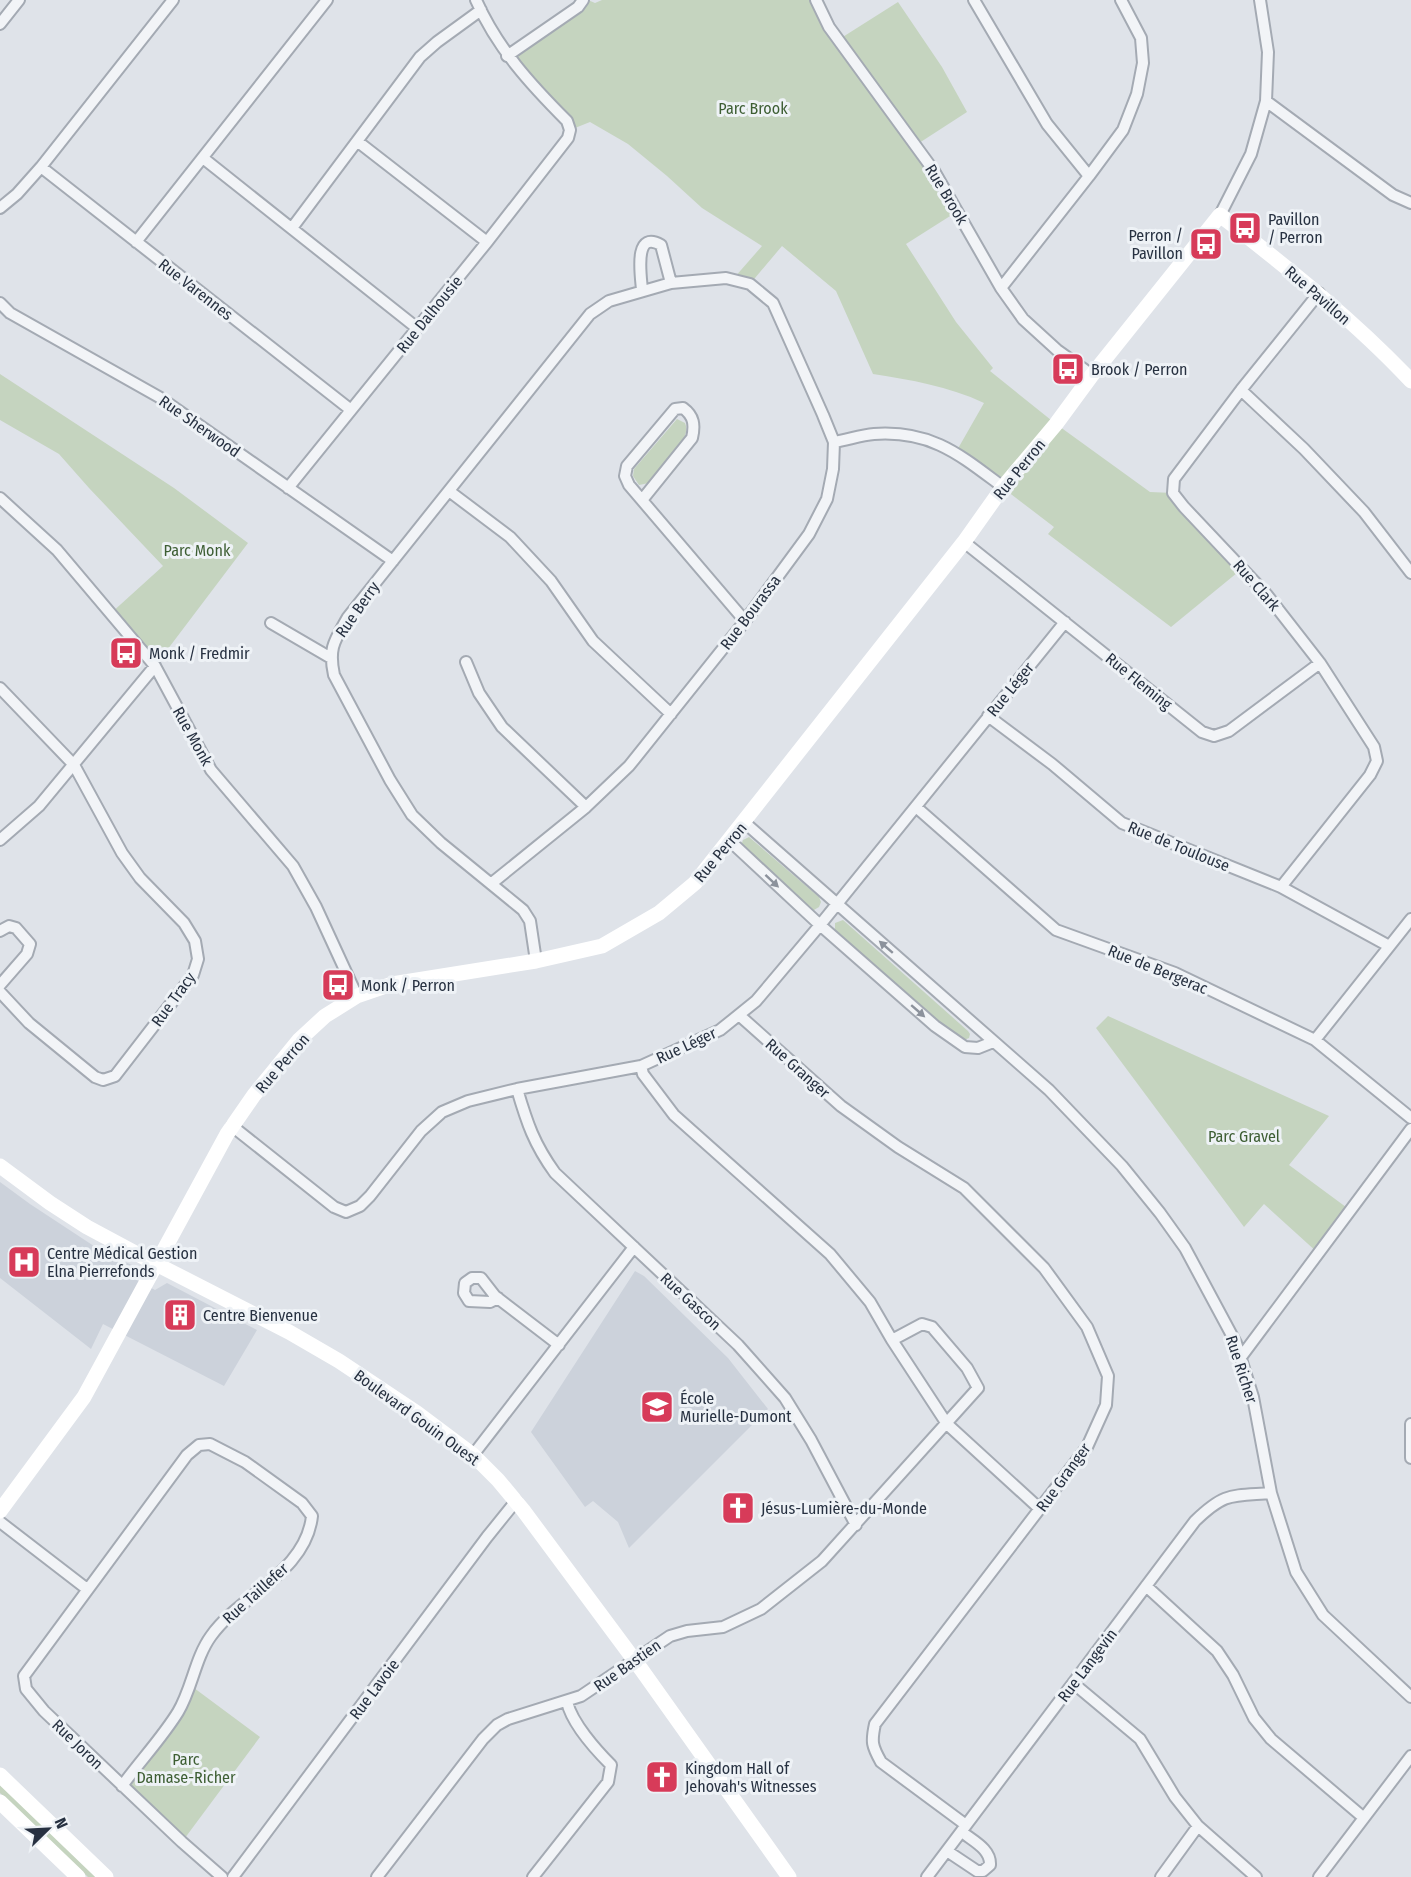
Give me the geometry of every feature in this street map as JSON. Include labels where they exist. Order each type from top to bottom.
[{"type":"street","points":[[0,24],[19,0]]},
{"type":"street","points":[[0,208],[17,194],[41,167],[173,0]]},
{"type":"street","points":[[136,242],[327,0]]},
{"type":"street","points":[[292,228],[420,57],[478,5],[507,56],[578,7],[583,0]]},
{"type":"street","name":"Rue Brook","points":[[816,0],[829,27],[934,171],[1001,288],[1023,319],[1057,350],[1092,375]]},
{"type":"street","points":[[974,0],[1047,124],[1089,176]]},
{"type":"street","points":[[1001,288],[1123,130],[1137,94],[1143,63],[1141,38],[1121,0]]},
{"type":"street","name":"Rue Perron","points":[[0,1511],[79,1405],[232,1126],[299,1040],[325,1016],[357,996],[392,984],[536,961],[602,946],[659,913],[695,883],[964,542],[1003,487],[1056,424],[1092,375],[1220,215],[1251,154],[1266,101],[1268,52],[1262,1]]},
{"type":"street","name":"Rue Dalhousie","points":[[288,488],[568,138],[570,130],[567,121],[528,82],[507,56]]},
{"type":"street","points":[[1266,101],[1393,195],[1411,203]]},
{"type":"street","points":[[357,141],[487,242]]},
{"type":"street","points":[[203,158],[417,328]]},
{"type":"street","name":"Rue Varennes","points":[[41,167],[351,410]]},
{"type":"street","name":"Rue Pavillon","points":[[1220,215],[1319,293],[1390,358],[1411,381]]},
{"type":"street","points":[[642,290],[640,261],[642,248],[648,242],[654,241],[661,245],[671,283]]},
{"type":"street","name":"Rue Berry","points":[[536,961],[530,921],[523,910],[441,843],[412,815],[390,780],[334,675],[331,658],[332,645],[348,617],[590,314],[609,301],[671,283],[726,278],[738,279],[750,284]]},
{"type":"street","name":"Rue Bourassa","points":[[492,883],[586,807],[629,766],[745,621],[809,534],[827,500],[833,469],[834,442],[773,303],[750,284]]},
{"type":"street","name":"Rue Clark","points":[[1281,887],[1370,775],[1377,761],[1374,747],[1320,663],[1268,595],[1173,493],[1174,479],[1241,390],[1319,293]]},
{"type":"street","name":"Rue Sherwood","points":[[0,303],[10,314],[159,397],[393,561]]},
{"type":"street","points":[[1241,390],[1304,449],[1364,512],[1411,573]]},
{"type":"street","points":[[642,500],[693,438],[695,426],[691,414],[683,408],[675,409],[627,466],[625,476],[629,485],[745,621]]},
{"type":"street","points":[[834,442],[873,434],[912,435],[956,452],[1003,487]]},
{"type":"street","points":[[449,491],[510,537],[551,581],[593,641],[671,714]]},
{"type":"street","name":"Rue Monk","points":[[0,498],[57,550],[154,666],[212,770],[293,866],[316,907],[357,996]]},
{"type":"street","name":"Rue Fleming","points":[[964,542],[1202,732],[1214,736],[1229,731],[1320,663]]},
{"type":"street","name":"Rue Léger","points":[[232,1126],[334,1207],[346,1212],[360,1206],[370,1196],[421,1131],[442,1113],[468,1101],[517,1089],[641,1066],[720,1030],[756,1001],[820,926],[1065,622]]},
{"type":"street","points":[[271,623],[331,658]]},
{"type":"street","points":[[466,662],[479,693],[502,727],[586,807]]},
{"type":"street","points":[[0,840],[39,806],[154,666]]},
{"type":"street","points":[[0,688],[74,765]]},
{"type":"street","name":"Rue de Toulouse","points":[[988,716],[1052,764],[1122,823],[1281,887],[1389,946]]},
{"type":"street","name":"Rue Tracy","points":[[0,992],[28,1023],[95,1077],[104,1080],[115,1076],[193,975],[198,959],[195,941],[184,923],[140,878],[122,853],[74,765]]},
{"type":"street","name":"Rue de Bergerac","points":[[916,807],[1056,930],[1175,973],[1315,1040],[1411,1118]]},
{"type":"street","name":"Rue Richer","points":[[744,822],[1057,1098],[1122,1166],[1160,1213],[1185,1248],[1236,1343],[1253,1397],[1271,1493],[1296,1572],[1323,1615],[1411,1697]]},
{"type":"street","points":[[729,841],[820,926],[935,1026],[965,1047],[978,1048],[993,1042]]},
{"type":"street","points":[[1315,1040],[1411,919]]},
{"type":"street","points":[[0,931],[9,926],[16,928],[30,944],[27,954],[0,985]]},
{"type":"street","name":"Rue Granger","points":[[739,1015],[841,1106],[898,1147],[964,1188],[1044,1268],[1087,1327],[1108,1376],[1106,1405],[1087,1447],[875,1724],[871,1740],[881,1762],[964,1828],[986,1851],[990,1858],[990,1865],[983,1871],[977,1871],[947,1851]]},
{"type":"street","points":[[641,1066],[642,1074],[674,1115],[830,1254],[870,1302],[947,1424],[1040,1509]]},
{"type":"street","name":"Rue Gascon","points":[[517,1089],[528,1126],[541,1154],[555,1173],[738,1345],[785,1398],[812,1440],[856,1524]]},
{"type":"street","points":[[1241,1357],[1411,1129]]},
{"type":"street","name":"Boulevard Gouin Ouest","points":[[0,1167],[68,1216],[328,1354],[417,1413],[472,1455],[516,1501],[635,1660],[789,1877]]},
{"type":"street","points":[[472,1455],[634,1247]]},
{"type":"street","points":[[498,1298],[559,1345]]},
{"type":"street","name":"Rue Bastien","points":[[377,1877],[492,1729],[514,1717],[567,1702],[586,1694],[670,1636],[681,1632],[723,1627],[761,1610],[822,1561],[978,1388],[967,1368],[932,1327],[922,1324],[892,1340]]},
{"type":"street","points":[[1411,1424],[1411,1458]]},
{"type":"street","name":"Rue Taillefer","points":[[122,1785],[179,1711],[209,1638],[284,1569],[311,1532],[312,1516],[302,1503],[245,1462],[210,1444],[199,1445]]},
{"type":"street","name":"Rue Joron","points":[[199,1445],[188,1455],[24,1676],[26,1689],[44,1711],[222,1877]]},
{"type":"street","name":"Rue Langevin","points":[[927,1877],[1195,1521],[1212,1504],[1228,1496],[1271,1493]]},
{"type":"street","name":"Rue Lavoie","points":[[233,1877],[516,1501]]},
{"type":"street","points":[[0,1522],[87,1589]]},
{"type":"street","points":[[1146,1586],[1217,1651],[1233,1676],[1254,1718],[1271,1739],[1364,1818]]},
{"type":"street","points":[[1073,1683],[1140,1739],[1175,1797],[1198,1826],[1256,1877]]},
{"type":"street","points":[[533,1877],[608,1782],[611,1765],[598,1752],[574,1718],[567,1702]]},
{"type":"street","points":[[1319,1877],[1411,1756]]},
{"type":"street","points":[[0,1775],[106,1877]]},
{"type":"street","points":[[0,1802],[78,1877]]},
{"type":"street","points":[[1161,1877],[1198,1826]]},
{"type":"shaded area","points":[[0,1182],[103,1252],[132,1265],[133,1278],[155,1290],[167,1283],[257,1330],[224,1386],[103,1324],[91,1349],[0,1278]]},
{"type":"shaded area","name":"École Murielle-Dumont","points":[[635,1271],[644,1276],[728,1358],[768,1409],[629,1548],[618,1522],[593,1501],[585,1507],[531,1432]]},
{"type":"green space","name":"Parc Brook","points":[[588,0],[595,3],[602,0],[816,0],[838,40],[898,2],[942,67],[967,112],[916,145],[958,211],[906,244],[956,322],[993,368],[990,371],[1056,424],[1150,492],[1173,493],[1243,568],[1171,627],[1048,534],[1054,527],[956,452],[984,403],[943,388],[873,374],[836,291],[782,246],[750,284],[734,278],[762,246],[702,208],[628,144],[590,122],[570,130],[507,56]]},
{"type":"green space","name":"Parc Monk","points":[[0,374],[174,488],[248,543],[155,666],[110,614],[163,566],[59,454],[0,420]]},
{"type":"green space","points":[[677,419],[685,423],[686,430],[680,446],[649,483],[639,485],[633,476],[634,469]]},
{"type":"green space","points":[[749,837],[819,897],[821,902],[819,907],[814,910],[810,909],[741,846],[743,840]]},
{"type":"green space","points":[[843,920],[968,1031],[969,1038],[964,1040],[952,1034],[835,931],[835,923]]},
{"type":"green space","name":"Parc Gravel","points":[[1108,1016],[1329,1116],[1289,1165],[1350,1210],[1318,1253],[1264,1204],[1244,1227],[1096,1028]]},
{"type":"green space","name":"Parc Damase-Richer","points":[[190,1685],[260,1737],[182,1842],[122,1786],[179,1711]]},
{"type":"green space","points":[[0,1784],[97,1877],[88,1877],[0,1793]]},
{"type":"place","name":"Pavillon / Perron","points":[[1245,228]]},
{"type":"place","name":"Perron / Pavillon","points":[[1206,244]]},
{"type":"place","name":"Brook / Perron","points":[[1068,369]]},
{"type":"place","name":"Monk / Fredmir","points":[[126,653]]},
{"type":"place","name":"Monk / Perron","points":[[338,985]]},
{"type":"place","name":"Centre Médical Gestion Elna Pierrefonds","points":[[24,1262]]},
{"type":"place","name":"Centre Bienvenue","points":[[180,1315]]},
{"type":"place","name":"École Murielle-Dumont","points":[[657,1407]]},
{"type":"place","name":"Jésus-Lumière-du-Monde","points":[[738,1508]]},
{"type":"place","name":"Kingdom Hall of Jehovah's Witnesses","points":[[662,1777]]}]
